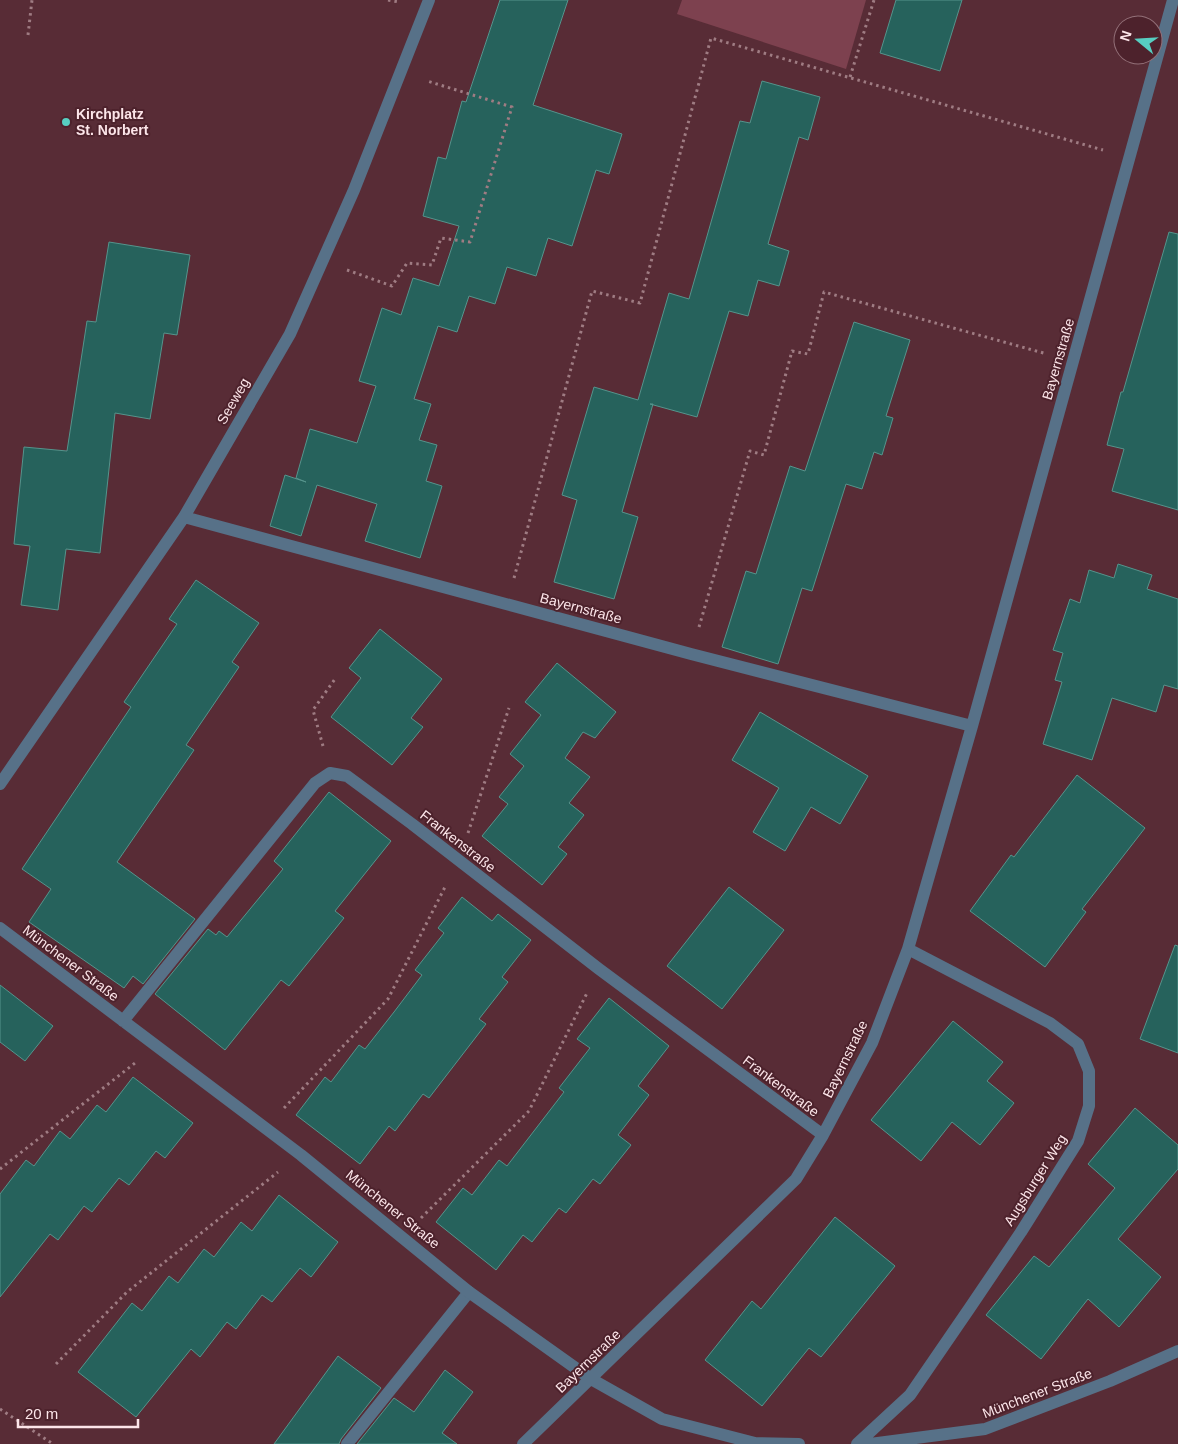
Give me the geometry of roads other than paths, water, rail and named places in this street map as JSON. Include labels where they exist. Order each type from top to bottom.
[{"type":"street","name":"Seeweg","points":[[0,784],[184,517],[290,334],[354,190],[429,0]]},
{"type":"street","name":"Bayernstraße","points":[[523,1444],[796,1179],[823,1136],[872,1043],[908,949],[972,726],[1173,0]]},
{"type":"street","name":"Bayernstraße","points":[[184,517],[691,654],[972,726]]},
{"type":"street","name":"Frankenstraße","points":[[124,1021],[315,783],[330,773],[347,776],[599,969],[823,1136]]},
{"type":"street","name":"Münchener Straße","points":[[0,928],[301,1155],[470,1292],[591,1379],[662,1419],[755,1442],[799,1444]]},
{"type":"street","name":"Augsburger Weg","points":[[857,1444],[910,1395],[1021,1232],[1078,1142],[1089,1106],[1089,1071],[1078,1044],[1050,1023],[908,949]]},
{"type":"street","points":[[347,1444],[470,1292]]},
{"type":"street","name":"Münchener Straße","points":[[870,1444],[985,1429],[1110,1381],[1178,1351]]},
{"type":"place","name":"Kirchplatz St. Norbert","points":[[66,122]]}]
